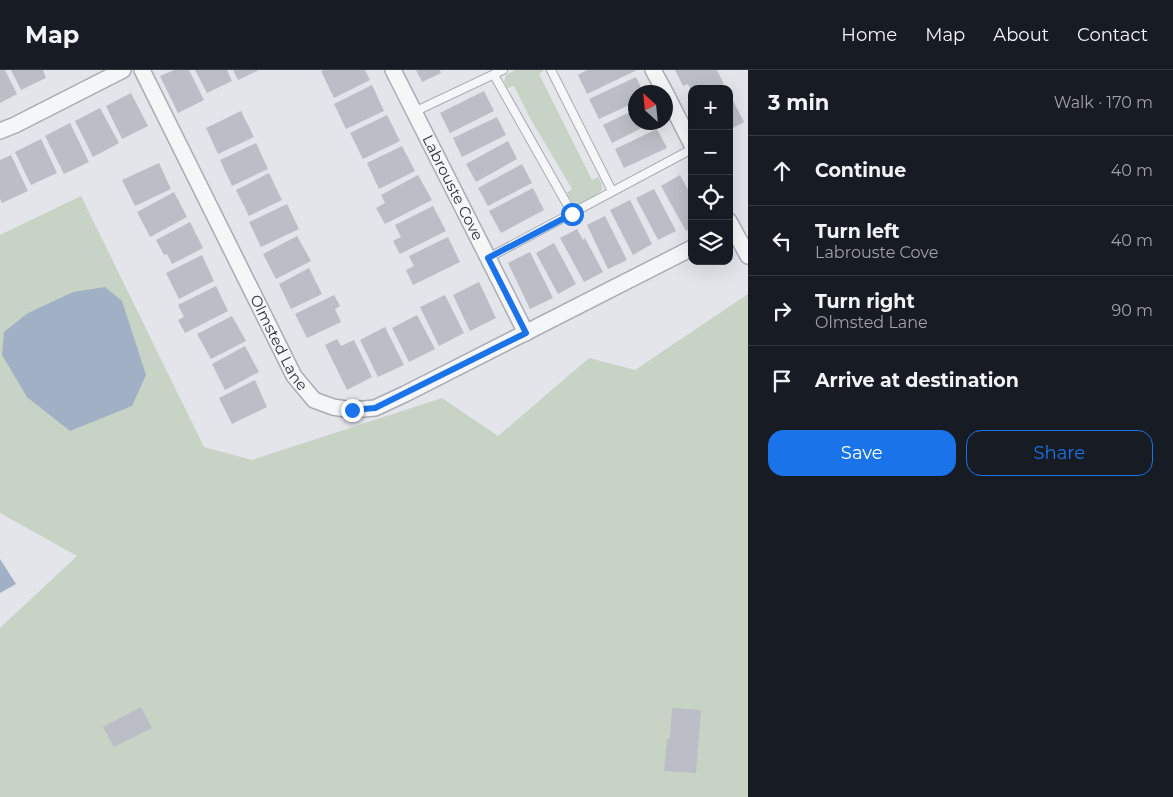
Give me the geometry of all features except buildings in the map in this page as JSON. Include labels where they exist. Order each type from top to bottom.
[{"type":"street","points":[[0,131],[123,70]]},
{"type":"street","name":"Olmsted Lane","points":[[142,70],[294,376],[314,400],[333,407],[352,410],[375,408],[688,250]]},
{"type":"street","name":"Labrouste Cove","points":[[393,70],[526,333]]},
{"type":"street","points":[[653,70],[661,85]]},
{"type":"street","points":[[673,108],[688,137]]},
{"type":"street","points":[[733,231],[748,256]]},
{"type":"lane","points":[[414,112],[503,70]]},
{"type":"lane","points":[[551,70],[612,192]]},
{"type":"lane","points":[[494,75],[572,214]]},
{"type":"lane","points":[[488,258],[688,151]]},
{"type":"green space","points":[[515,70],[543,70],[539,74],[592,180],[598,177],[602,184],[602,190],[598,194],[579,205],[573,204],[567,193],[572,189],[530,118],[514,86],[507,88],[504,81],[506,75]]},
{"type":"green space","points":[[81,196],[204,447],[252,460],[442,398],[498,436],[589,358],[635,370],[748,294],[748,797],[0,797],[0,628],[77,556],[0,513],[0,235]]},
{"type":"water","points":[[105,287],[122,301],[146,375],[132,406],[70,431],[27,397],[2,355],[4,332],[28,313],[73,292]]},
{"type":"water","points":[[0,559],[16,584],[0,593]]},
{"type":"route","points":[[352,410],[375,408],[526,333],[488,258],[572,214]]}]
